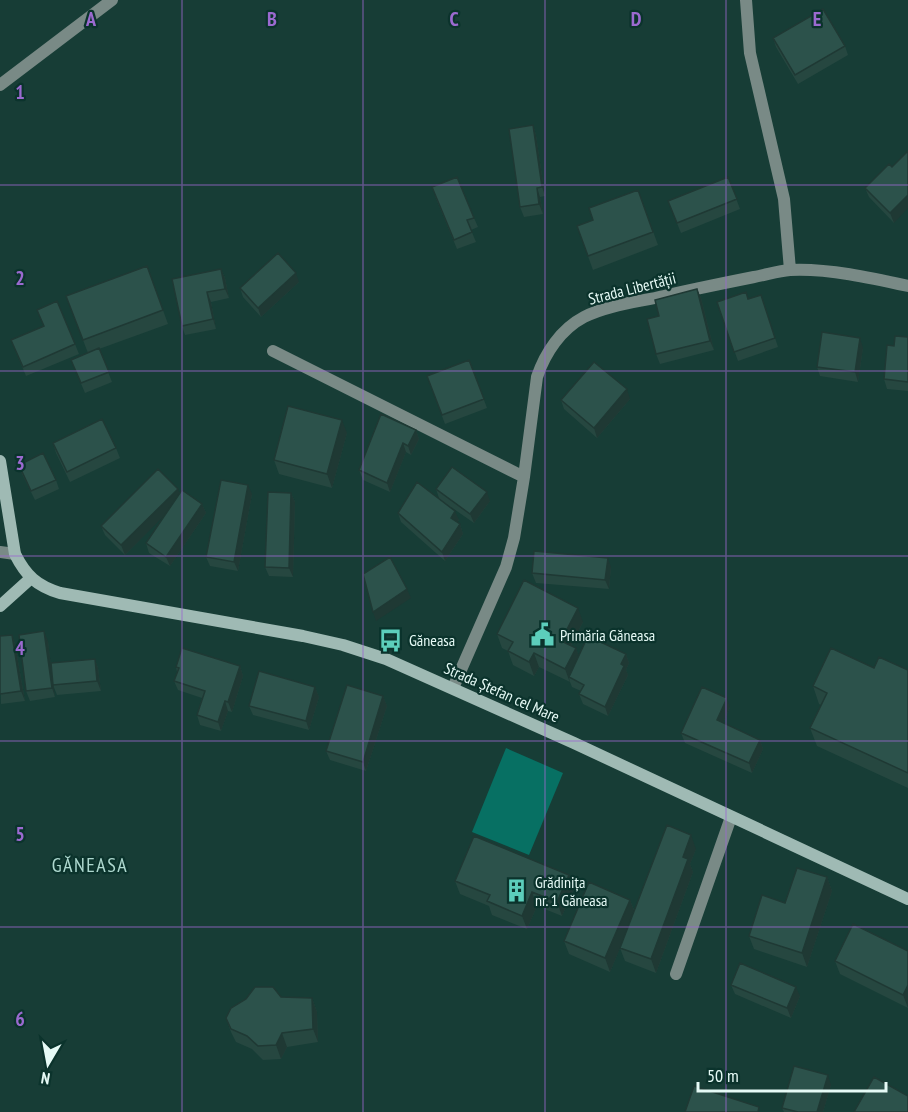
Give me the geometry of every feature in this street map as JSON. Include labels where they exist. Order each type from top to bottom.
[{"type":"main road","points":[[0,461],[15,554],[30,579],[0,606]]},
{"type":"main road","name":"Strada Ștefan cel Mare","points":[[30,579],[44,588],[60,593],[255,626],[343,645],[386,659],[908,899]]},
{"type":"street","points":[[0,85],[112,0]]},
{"type":"street","points":[[746,0],[750,53],[784,199],[790,270]]},
{"type":"street","name":"Strada Libertății","points":[[453,688],[506,567],[514,538],[524,477],[537,377],[552,346],[566,330],[583,318],[604,310],[707,286],[790,270],[862,277],[908,286]]},
{"type":"street","points":[[273,351],[524,477]]},
{"type":"street","points":[[0,552],[15,554]]},
{"type":"street","points":[[676,974],[731,817]]},
{"type":"green space","points":[[506,748],[563,773],[529,855],[472,832]]},
{"type":"building","points":[[823,9],[845,46],[795,75],[773,38]]},
{"type":"building","points":[[533,125],[542,187],[537,188],[539,204],[520,207],[509,129]]},
{"type":"building","points":[[908,151],[908,195],[890,213],[865,188],[889,164],[892,167]]},
{"type":"building","points":[[457,177],[474,218],[467,220],[472,232],[454,240],[432,187]]},
{"type":"building","points":[[728,177],[737,199],[677,223],[668,201]]},
{"type":"building","points":[[638,190],[653,232],[588,256],[577,226],[593,220],[589,208]]},
{"type":"building","points":[[278,253],[296,273],[258,308],[240,288]]},
{"type":"building","points":[[147,266],[163,310],[83,340],[66,296]]},
{"type":"building","points":[[221,269],[225,289],[207,292],[213,319],[182,326],[172,279]]},
{"type":"building","points":[[697,289],[710,341],[656,354],[647,319],[659,316],[655,300]]},
{"type":"building","points":[[746,292],[748,299],[761,295],[775,338],[734,352],[717,302]]},
{"type":"building","points":[[57,301],[75,344],[23,367],[11,340],[44,326],[37,310]]},
{"type":"building","points":[[822,332],[860,338],[855,372],[817,367]]},
{"type":"building","points":[[895,336],[908,337],[908,382],[884,379],[887,345],[894,346]]},
{"type":"building","points":[[99,348],[109,372],[81,383],[71,360]]},
{"type":"building","points":[[469,360],[484,399],[442,415],[427,376]]},
{"type":"building","points":[[594,362],[627,389],[594,428],[561,400]]},
{"type":"building","points":[[288,406],[342,420],[327,474],[274,460]]},
{"type":"building","points":[[381,414],[416,430],[408,446],[403,443],[387,483],[359,470]]},
{"type":"building","points":[[102,419],[116,448],[67,472],[53,443]]},
{"type":"building","points":[[43,453],[56,480],[31,491],[19,465]]},
{"type":"building","points":[[452,467],[487,492],[470,514],[436,489]]},
{"type":"building","points":[[158,469],[178,489],[121,545],[101,526]]},
{"type":"building","points":[[221,480],[248,485],[234,562],[206,557]]},
{"type":"building","points":[[417,482],[455,511],[451,518],[460,524],[442,552],[398,513]]},
{"type":"building","points":[[182,490],[202,504],[166,557],[146,543]]},
{"type":"building","points":[[268,492],[291,493],[289,568],[265,567]]},
{"type":"building","points":[[534,551],[608,558],[605,580],[532,573]]},
{"type":"building","points":[[390,557],[407,589],[373,612],[363,574]]},
{"type":"building","name":"Primăria Găneasa","points":[[524,580],[578,608],[561,641],[576,648],[565,669],[534,653],[529,662],[508,651],[513,642],[497,634]]},
{"type":"building","points":[[44,631],[52,688],[26,691],[19,635]]},
{"type":"building","points":[[12,635],[21,691],[0,694],[0,636]]},
{"type":"building","points":[[588,636],[626,654],[621,664],[624,666],[605,707],[579,694],[584,685],[569,677]]},
{"type":"building","points":[[182,648],[240,666],[228,702],[225,701],[218,722],[197,715],[205,691],[174,681]]},
{"type":"building","points":[[831,648],[874,668],[879,657],[908,670],[908,773],[810,728],[827,693],[813,686]]},
{"type":"building","points":[[95,659],[97,681],[53,685],[51,663]]},
{"type":"building","points":[[259,671],[315,687],[306,721],[249,706]]},
{"type":"building","points":[[347,685],[383,696],[363,762],[326,751]]},
{"type":"building","points":[[702,687],[727,698],[717,720],[760,740],[749,763],[681,733]]},
{"type":"building","points":[[667,825],[691,835],[683,857],[688,859],[651,959],[620,948]]},
{"type":"building","name":"Grădinița nr. 1 Găneasa","points":[[474,836],[569,875],[557,902],[532,892],[522,916],[487,901],[490,895],[455,881]]},
{"type":"building","points":[[797,868],[827,877],[802,953],[749,936],[762,895],[785,903]]},
{"type":"building","points":[[589,882],[630,900],[605,958],[564,941]]},
{"type":"building","points":[[853,924],[908,951],[908,985],[903,995],[835,961]]},
{"type":"building","points":[[740,963],[796,987],[787,1008],[731,985]]},
{"type":"building","points":[[255,987],[273,987],[281,997],[312,998],[313,1029],[282,1033],[276,1045],[258,1046],[247,1036],[231,1029],[226,1018],[231,1008],[246,999]]},
{"type":"building","points":[[794,1066],[828,1075],[817,1112],[798,1112],[782,1108]]},
{"type":"building","points":[[874,1077],[908,1096],[908,1112],[854,1112]]},
{"type":"building","points":[[694,1086],[759,1107],[758,1112],[685,1112]]},
{"type":"place","name":"Primăria Găneasa","points":[[542,635]]},
{"type":"place","name":"Găneasa","points":[[391,640]]},
{"type":"place","name":"Grădinița nr. 1 Găneasa","points":[[517,891]]},
{"type":"district","name":"GĂNEASA","points":[[90,865]]}]
